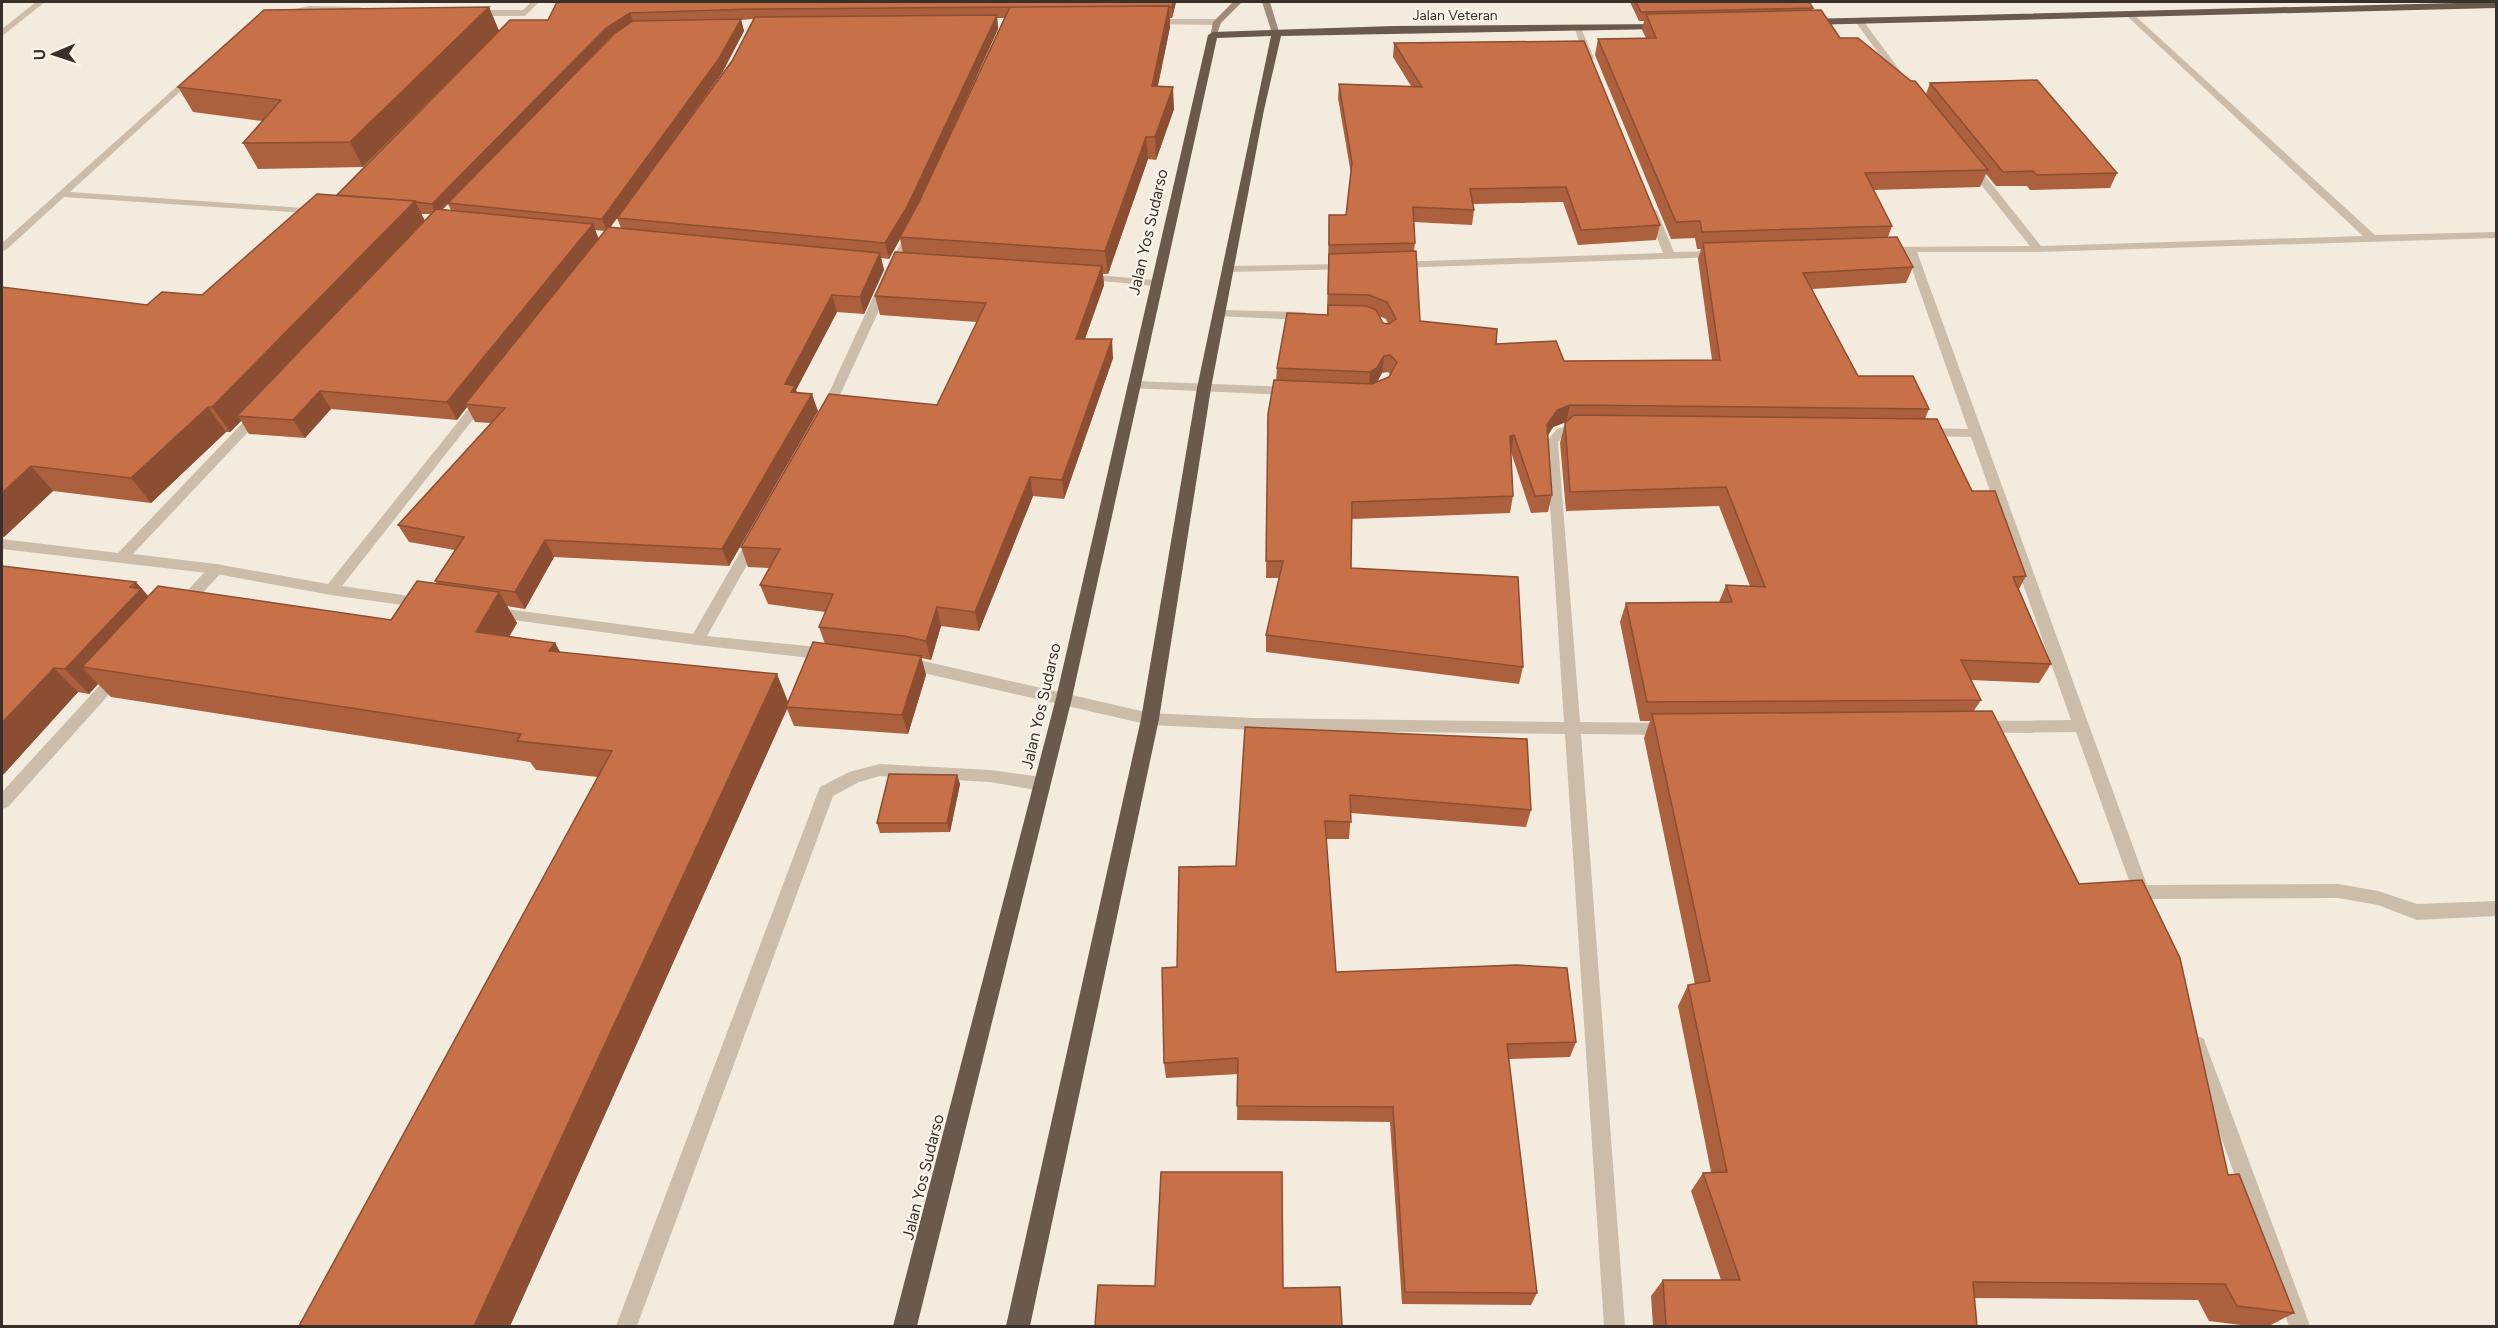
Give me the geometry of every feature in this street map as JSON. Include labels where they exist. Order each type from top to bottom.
[{"type":"highway","points":[[1800,22],[2496,5]]},
{"type":"highway","name":"Jalan Veteran","points":[[1213,35],[1394,29],[1671,26]]},
{"type":"highway","points":[[1018,1326],[1150,719],[1204,388],[1259,110],[1277,33]]},
{"type":"highway","name":"Jalan Yos Sudarso","points":[[905,1326],[1064,698],[1213,35]]},
{"type":"main road","points":[[1213,35],[1217,22],[1238,2]]},
{"type":"main road","points":[[1266,2],[1277,33]]},
{"type":"street","points":[[2,33],[41,2]]},
{"type":"street","points":[[516,21],[535,2]]},
{"type":"street","points":[[274,14],[310,9],[372,10]]},
{"type":"street","points":[[463,13],[525,13]]},
{"type":"street","points":[[2131,15],[2373,239]]},
{"type":"street","points":[[1859,21],[1911,91]]},
{"type":"street","points":[[1137,22],[1217,22]]},
{"type":"street","points":[[1577,28],[1596,73]]},
{"type":"street","points":[[2,248],[202,67]]},
{"type":"street","points":[[1964,156],[2038,249]]},
{"type":"street","points":[[60,194],[328,213]]},
{"type":"street","points":[[1648,202],[1670,255]]},
{"type":"street","points":[[822,419],[839,389],[893,265],[917,224]]},
{"type":"street","points":[[1874,249],[2038,249],[2496,235]]},
{"type":"street","points":[[1910,248],[2149,914]]},
{"type":"street","points":[[1386,265],[1730,254]]},
{"type":"street","points":[[1228,268],[1363,266]]},
{"type":"street","points":[[1072,277],[1156,283]]},
{"type":"street","points":[[1220,314],[1320,317]]},
{"type":"street","points":[[1133,385],[1300,392]]},
{"type":"street","points":[[331,590],[493,386]]},
{"type":"street","points":[[121,558],[267,405]]},
{"type":"street","points":[[1602,429],[1567,428],[1560,431],[1552,442],[1615,1326]]},
{"type":"street","points":[[1906,432],[1976,433]]},
{"type":"street","points":[[697,640],[760,530]]},
{"type":"street","points":[[2,544],[216,569],[331,590],[437,604]]},
{"type":"street","points":[[170,618],[216,569]]},
{"type":"street","points":[[473,609],[697,640],[838,656]]},
{"type":"street","points":[[885,661],[909,663],[1150,719],[1253,724],[1572,730],[1679,729]]},
{"type":"street","points":[[2,802],[130,662]]},
{"type":"street","points":[[1963,727],[2082,726]]},
{"type":"street","points":[[626,1326],[826,792],[855,777],[880,770],[990,776],[1042,784]]},
{"type":"street","points":[[2140,892],[2338,891],[2378,898],[2417,912],[2496,909]]},
{"type":"street","points":[[2190,1025],[2300,1326]]},
{"type":"building","points":[[557,2],[1173,2],[1172,7],[751,9],[630,13],[606,28],[432,204],[337,195],[510,20],[548,20]]},
{"type":"building","points":[[1636,2],[1809,2],[1813,8],[1641,12]]},
{"type":"building","points":[[1169,6],[1152,86],[1173,87],[1155,137],[1146,137],[1105,251],[900,237],[919,202],[1010,7]]},
{"type":"building","points":[[489,7],[350,142],[243,143],[281,100],[178,87],[264,10]]},
{"type":"building","points":[[1821,10],[1840,38],[1858,38],[1911,81],[1915,81],[1988,170],[1865,173],[1892,226],[1702,232],[1700,221],[1676,222],[1598,39],[1656,38],[1646,14]]},
{"type":"building","points":[[997,15],[907,207],[885,243],[617,218],[732,61],[755,17]]},
{"type":"building","points":[[741,19],[718,60],[602,219],[448,203],[614,34],[633,21]]},
{"type":"building","points":[[1584,41],[1660,225],[1581,230],[1566,187],[1470,189],[1474,210],[1413,207],[1415,243],[1329,245],[1329,215],[1346,215],[1352,163],[1339,84],[1422,87],[1394,43]]},
{"type":"building","points":[[2037,80],[2117,173],[2037,175],[2033,171],[2003,172],[1930,83]]},
{"type":"building","points":[[317,194],[415,201],[212,407],[208,407],[131,478],[31,466],[2,493],[2,287],[147,305],[162,292],[202,295]]},
{"type":"building","points":[[436,209],[593,224],[447,402],[320,391],[293,420],[237,416]]},
{"type":"building","points":[[608,227],[880,253],[860,297],[832,295],[785,384],[795,386],[791,392],[812,394],[722,549],[545,540],[515,592],[435,581],[464,537],[398,525],[505,408],[465,404]]},
{"type":"building","points":[[1897,237],[1913,267],[1803,273],[1858,376],[1913,376],[1929,409],[1570,405],[1557,410],[1547,425],[1552,495],[1535,496],[1514,435],[1510,436],[1513,496],[1352,502],[1351,568],[1518,577],[1523,667],[1266,635],[1283,561],[1266,561],[1268,414],[1274,380],[1372,384],[1389,377],[1397,362],[1390,355],[1384,356],[1377,368],[1370,372],[1277,368],[1287,313],[1328,315],[1328,305],[1367,306],[1376,310],[1383,323],[1389,324],[1396,319],[1387,302],[1369,295],[1328,294],[1329,254],[1416,251],[1420,321],[1497,329],[1496,344],[1556,341],[1564,361],[1720,360],[1703,243]]},
{"type":"building","points":[[895,252],[1102,266],[1076,339],[1112,339],[1062,480],[1030,477],[975,612],[937,607],[926,641],[904,636],[819,627],[833,594],[760,585],[780,549],[741,547],[829,394],[937,405],[986,303],[875,296]]},
{"type":"building","points":[[1574,415],[1937,419],[1972,491],[1995,491],[2026,576],[2013,577],[2051,664],[1961,660],[1981,700],[1647,702],[1626,603],[1732,602],[1726,585],[1765,587],[1726,487],[1570,492],[1565,423]]},
{"type":"building","points":[[2,566],[136,582],[130,587],[141,589],[65,669],[54,668],[2,723]]},
{"type":"building","points":[[417,581],[499,592],[476,632],[555,643],[549,651],[777,674],[474,1326],[299,1326],[612,751],[517,741],[521,734],[82,667],[158,586],[391,620]]},
{"type":"building","points":[[813,642],[921,656],[902,715],[786,707]]},
{"type":"building","points":[[1992,711],[2079,884],[2142,880],[2180,958],[2228,1175],[2239,1174],[2294,1313],[2237,1306],[2225,1284],[1973,1282],[1977,1326],[1666,1326],[1663,1280],[1740,1280],[1703,1173],[1727,1172],[1688,985],[1710,981],[1652,714]]},
{"type":"building","points":[[1245,727],[1527,739],[1531,810],[1350,795],[1351,822],[1325,821],[1336,972],[1516,965],[1567,968],[1576,1042],[1507,1044],[1537,1293],[1405,1292],[1393,1107],[1237,1106],[1238,1058],[1164,1063],[1162,968],[1177,967],[1179,867],[1236,866]]},
{"type":"building","points":[[889,774],[957,775],[947,823],[877,823]]},
{"type":"building","points":[[1161,1172],[1282,1172],[1283,1288],[1340,1287],[1342,1326],[1095,1326],[1098,1285],[1155,1286]]}]
